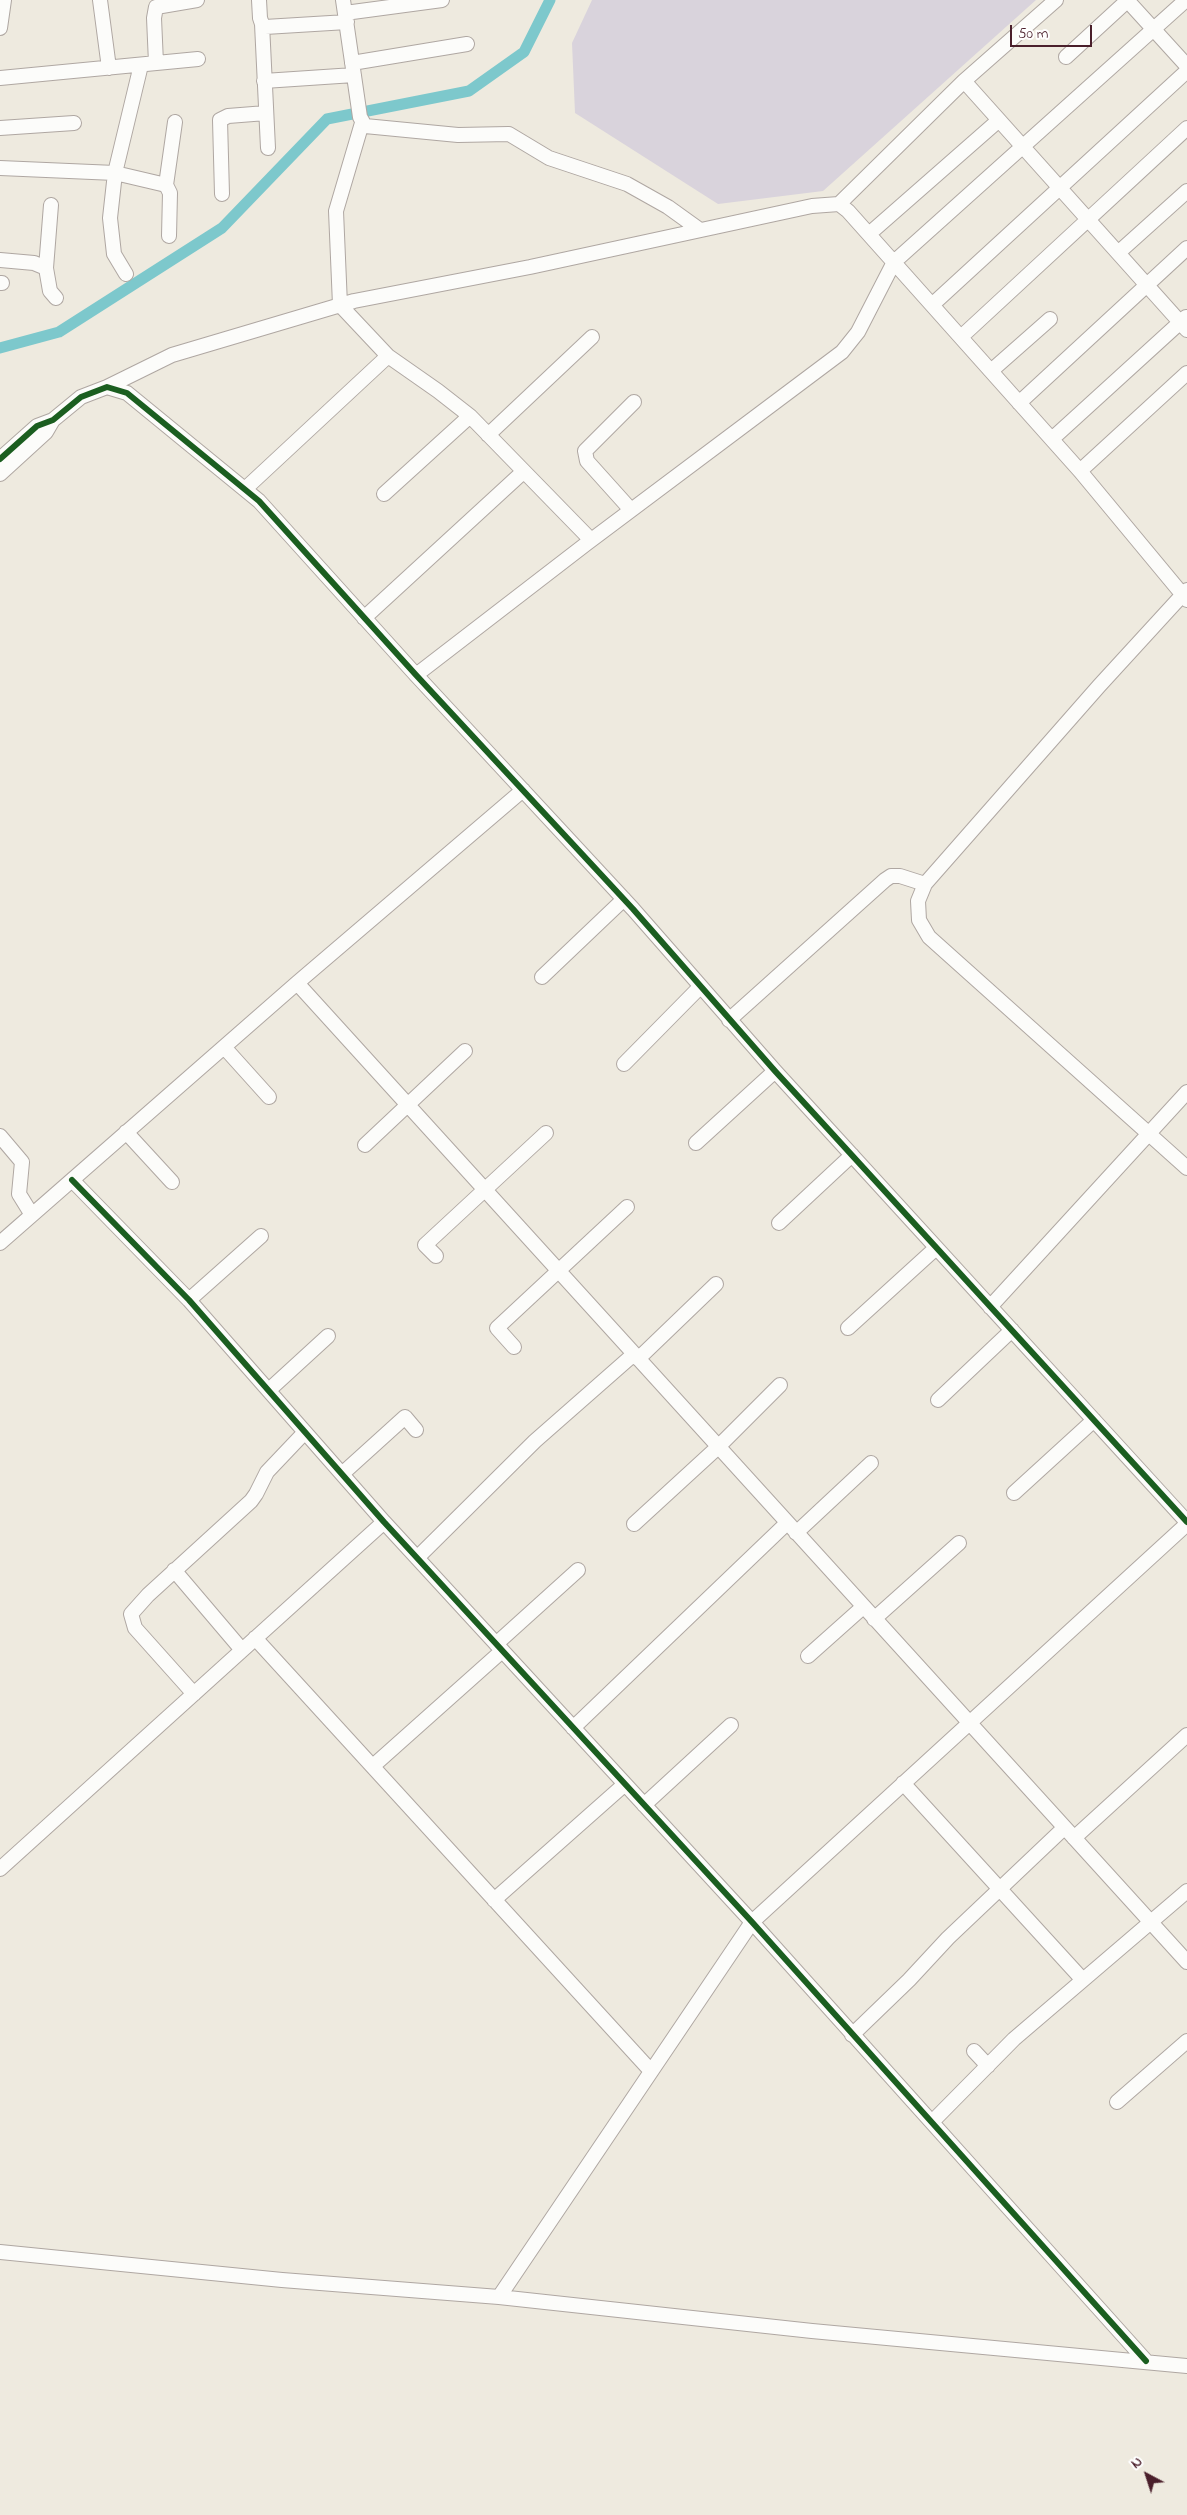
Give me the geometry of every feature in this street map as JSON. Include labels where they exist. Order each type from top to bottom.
[{"type":"street","points":[[0,28],[4,0]]},
{"type":"street","points":[[98,0],[109,68]]},
{"type":"street","points":[[156,63],[154,18],[156,7],[197,0]]},
{"type":"street","points":[[259,0],[262,24],[268,148]]},
{"type":"street","points":[[262,24],[265,27],[345,12],[442,0]]},
{"type":"street","points":[[3,452],[38,426],[53,420],[81,397],[107,387],[172,355],[340,305],[530,267],[812,206],[839,204],[964,81],[1056,0]]},
{"type":"street","points":[[1066,57],[1128,0],[1187,66]]},
{"type":"street","points":[[416,675],[591,540],[842,352],[858,332],[894,262],[1186,0]]},
{"type":"street","points":[[345,12],[361,120],[336,211],[340,305],[388,356],[470,416],[591,540]]},
{"type":"street","points":[[264,80],[353,69],[467,44]]},
{"type":"street","points":[[0,78],[198,59]]},
{"type":"street","points":[[126,274],[114,254],[110,218],[115,173],[140,65]]},
{"type":"street","points":[[932,305],[1187,71]]},
{"type":"street","points":[[964,81],[1146,284],[1185,323],[1052,439]]},
{"type":"street","points":[[222,194],[220,120],[228,116],[266,113]]},
{"type":"street","points":[[361,120],[372,127],[458,135],[509,134],[549,158],[627,184],[668,206],[700,230]]},
{"type":"street","points":[[869,234],[998,120]]},
{"type":"street","points":[[169,236],[170,193],[166,185],[174,122]]},
{"type":"street","points":[[0,128],[74,123]]},
{"type":"street","points":[[961,337],[1187,128]]},
{"type":"street","points":[[0,168],[115,173],[166,185]]},
{"type":"street","points":[[1118,253],[1187,191]]},
{"type":"street","points":[[839,204],[869,234],[1052,439],[1186,594],[1099,686],[925,884],[918,901],[918,911],[919,920],[929,938],[1187,1168]]},
{"type":"street","points":[[51,205],[46,268],[50,291],[56,298]]},
{"type":"street","points":[[1019,403],[1187,248]]},
{"type":"street","points":[[0,260],[34,263],[46,268]]},
{"type":"street","points":[[991,371],[1050,319]]},
{"type":"street","points":[[488,435],[592,337]]},
{"type":"street","points":[[244,489],[388,356]]},
{"type":"street","points":[[1080,471],[1187,374]]},
{"type":"street","points":[[107,387],[127,393],[259,501],[416,675],[624,899],[775,1071],[1187,1523],[752,1922],[650,2070],[499,2297]]},
{"type":"street","points":[[631,510],[587,461],[585,451],[634,402]]},
{"type":"street","points":[[384,494],[470,416]]},
{"type":"street","points":[[0,474],[46,432],[53,420]]},
{"type":"street","points":[[364,618],[523,472]]},
{"type":"street","points":[[0,1243],[297,983],[523,790]]},
{"type":"street","points":[[729,1020],[885,880],[891,876],[900,876],[925,884]]},
{"type":"street","points":[[542,978],[624,899]]},
{"type":"street","points":[[297,983],[1187,1962]]},
{"type":"street","points":[[624,1064],[700,987]]},
{"type":"street","points":[[224,1047],[269,1097]]},
{"type":"street","points":[[365,1145],[465,1051]]},
{"type":"street","points":[[696,1143],[775,1071]]},
{"type":"street","points":[[990,1307],[1187,1092]]},
{"type":"street","points":[[126,1132],[172,1182]]},
{"type":"street","points":[[436,1256],[425,1245],[546,1133]]},
{"type":"street","points":[[0,1136],[22,1162],[19,1194],[32,1215]]},
{"type":"street","points":[[779,1223],[852,1155]]},
{"type":"street","points":[[72,1180],[190,1300],[384,1522],[752,1922],[1146,2361]]},
{"type":"street","points":[[514,1347],[497,1328],[627,1207]]},
{"type":"street","points":[[190,1300],[261,1236]]},
{"type":"street","points":[[848,1328],[936,1248]]},
{"type":"street","points":[[417,1558],[535,1441],[636,1357],[716,1284]]},
{"type":"street","points":[[938,1400],[1012,1330]]},
{"type":"street","points":[[269,1390],[328,1336]]},
{"type":"street","points":[[634,1524],[718,1447],[780,1385]]},
{"type":"street","points":[[342,1474],[405,1417],[416,1430]]},
{"type":"street","points":[[1014,1493],[1094,1420]]},
{"type":"street","points":[[194,1694],[132,1622],[131,1614],[174,1570],[251,1500],[267,1472],[305,1432]]},
{"type":"street","points":[[573,1728],[792,1528],[871,1463]]},
{"type":"street","points":[[0,1869],[384,1522]]},
{"type":"street","points":[[874,1618],[959,1543]]},
{"type":"street","points":[[174,1570],[242,1650]]},
{"type":"street","points":[[373,1766],[499,1648],[578,1570]]},
{"type":"street","points":[[808,1656],[863,1607]]},
{"type":"street","points":[[256,1638],[650,2070]]},
{"type":"street","points":[[644,1805],[731,1725]]},
{"type":"street","points":[[852,2035],[999,1889],[1187,1735]]},
{"type":"street","points":[[494,1900],[625,1784]]},
{"type":"street","points":[[902,1784],[1082,1979]]},
{"type":"street","points":[[932,2122],[1014,2039],[1187,1891]]},
{"type":"street","points":[[1117,2102],[1187,2041]]},
{"type":"street","points":[[974,2051],[988,2066]]},
{"type":"street","points":[[0,2252],[282,2280],[499,2297],[812,2331],[1187,2366]]},
{"type":"shaded area","points":[[592,0],[1036,0],[823,191],[718,204],[575,113],[572,43]]},
{"type":"waterway","points":[[0,348],[59,332],[222,228],[327,119],[469,91],[524,52],[550,0]]},
{"type":"cycle path","points":[[0,459],[37,426],[53,420],[81,397],[107,387],[127,393],[259,501],[416,675],[633,909],[775,1071],[1187,1522]]},
{"type":"cycle path","points":[[72,1180],[189,1300],[384,1522],[752,1922],[1146,2361]]}]
